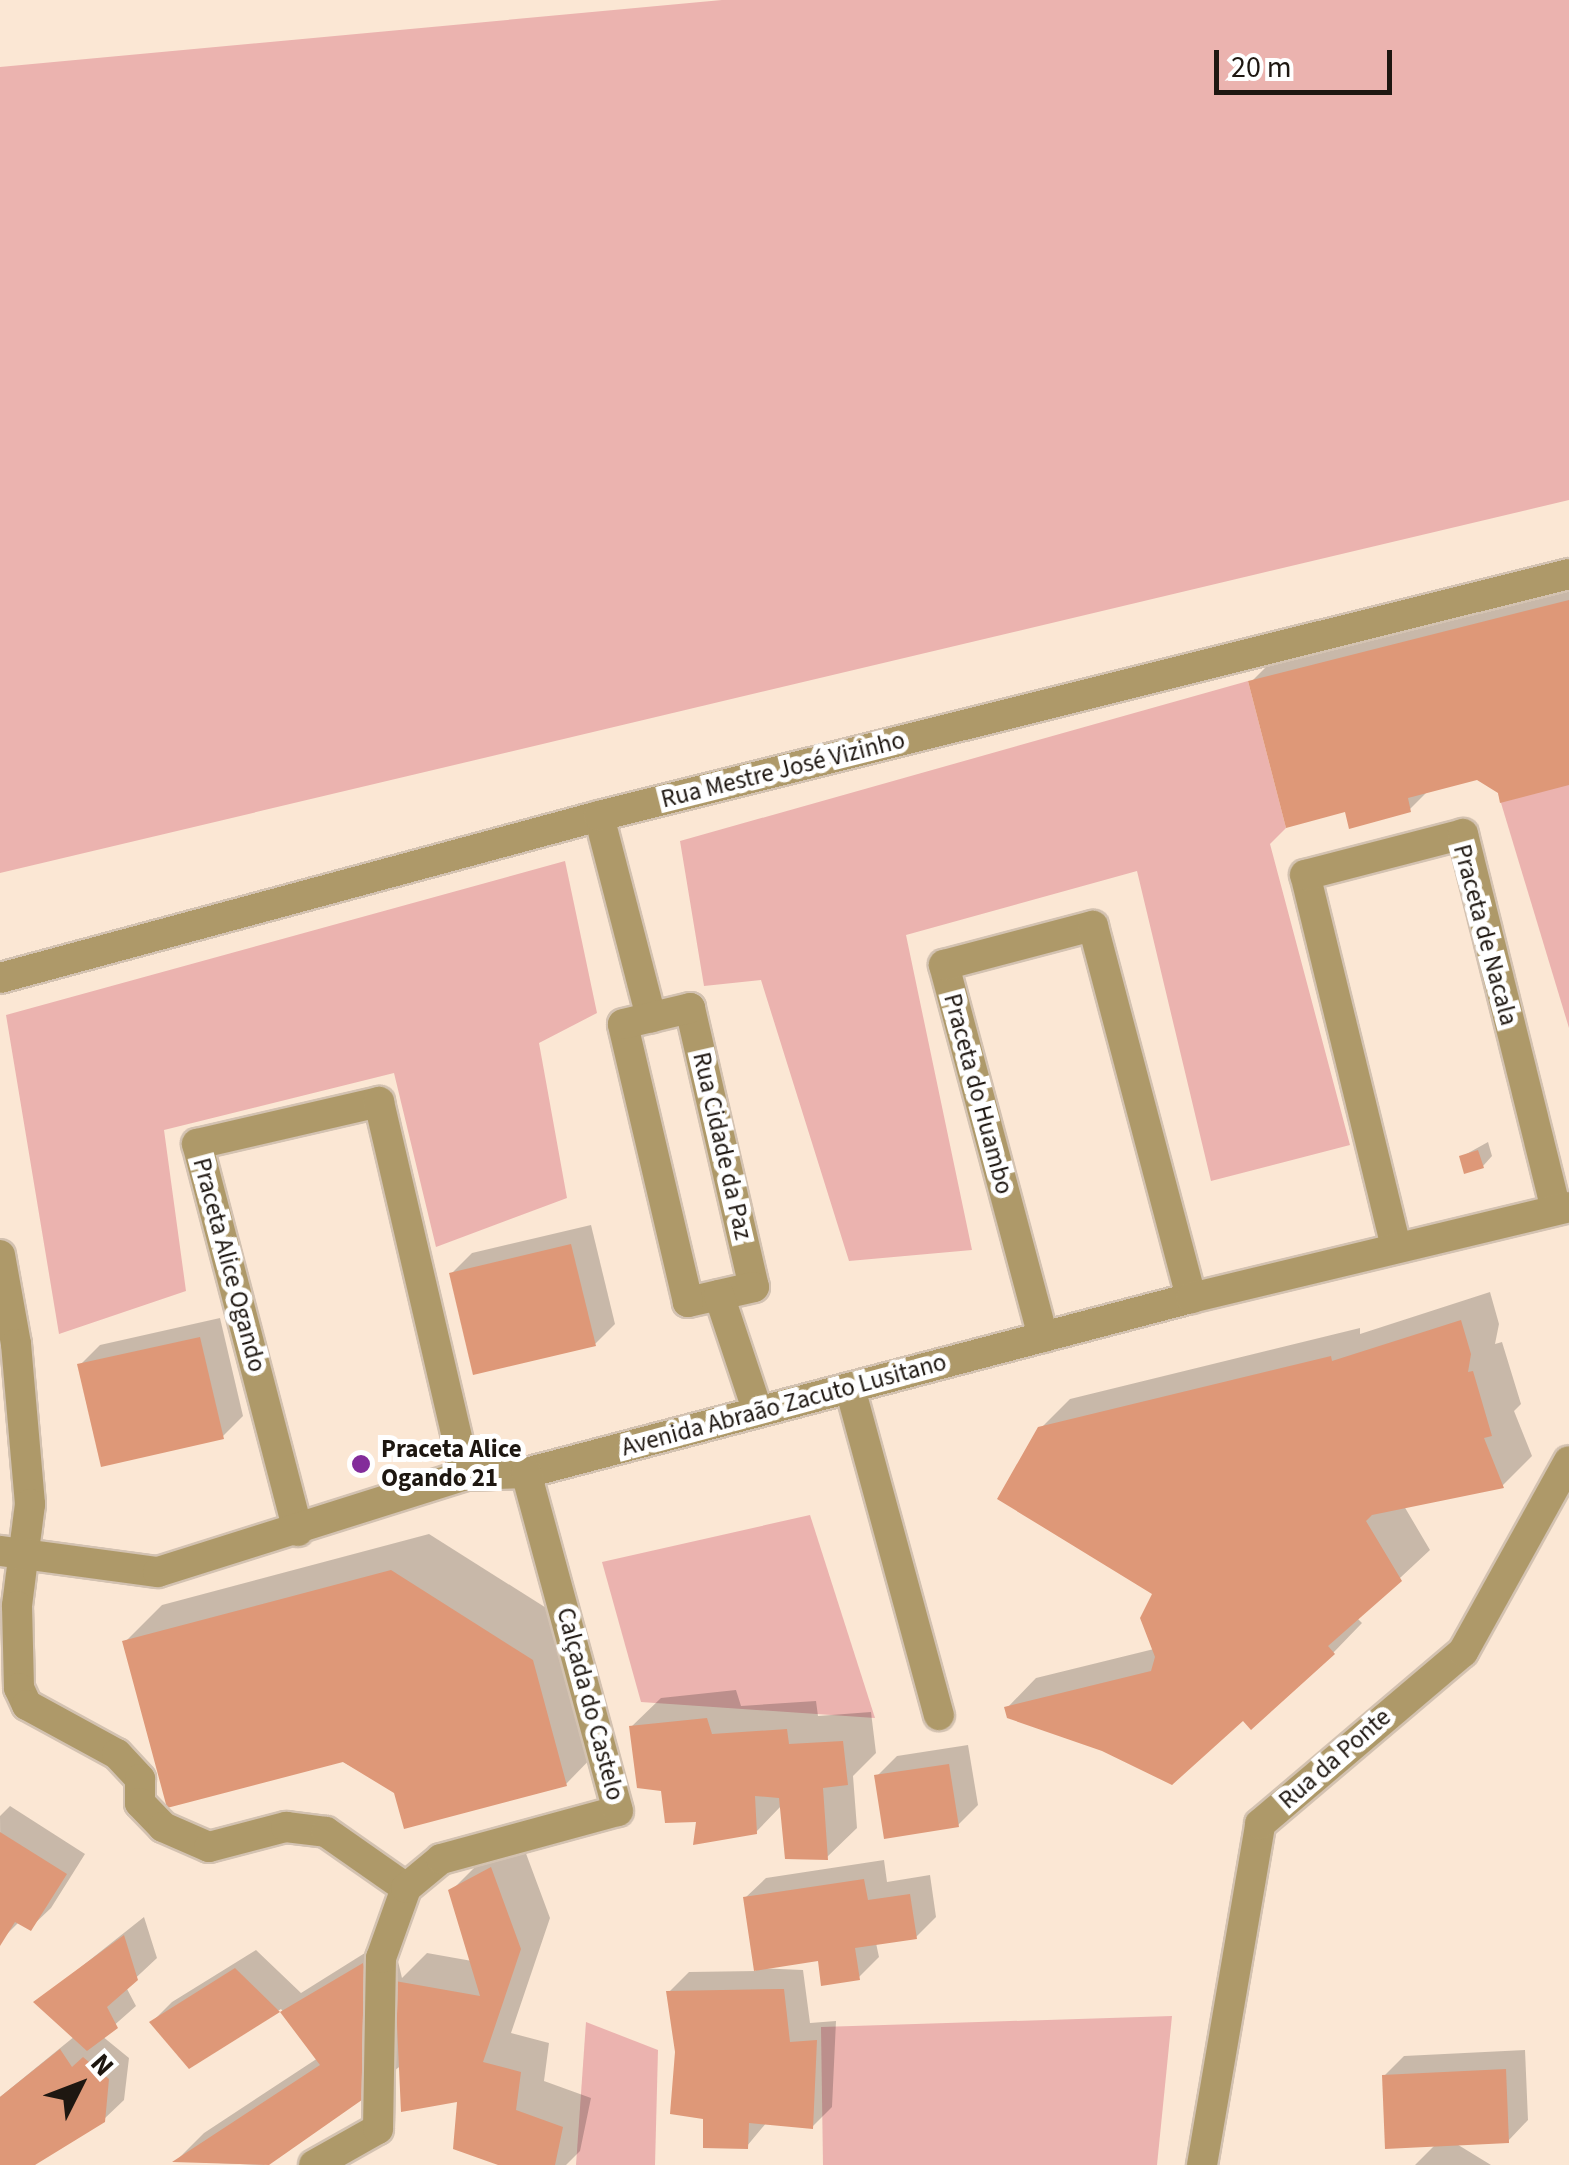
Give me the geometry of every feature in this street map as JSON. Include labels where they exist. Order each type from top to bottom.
[{"type":"street","name":"Rua Mestre José Vizinho","points":[[0,978],[598,816],[1569,574]]},
{"type":"street","points":[[598,816],[651,1017],[623,1024],[688,1302],[719,1295],[758,1412]]},
{"type":"street","name":"Praceta de Nacala","points":[[1396,1246],[1305,875],[1464,834],[1562,1208]]},
{"type":"street","name":"Praceta do Huambo","points":[[1042,1337],[944,964],[1093,926],[1191,1298]]},
{"type":"street","name":"Rua Cidade da Paz","points":[[651,1017],[690,1008],[754,1287],[719,1295]]},
{"type":"street","name":"Praceta Alice Ogando","points":[[298,1531],[197,1144],[379,1102],[466,1475]]},
{"type":"street","name":"Avenida Abraão Zacuto Lusitano","points":[[14,1551],[158,1572],[466,1475],[526,1473],[1191,1298],[1562,1208]]},
{"type":"street","points":[[0,1255],[16,1344],[14,1551],[20,1688],[27,1705],[117,1754],[140,1780],[140,1802],[163,1827],[208,1847],[286,1827],[326,1832],[406,1888],[381,1958],[378,2129],[314,2165]]},
{"type":"street","points":[[850,1388],[940,1714]]},
{"type":"street","name":"Rua da Ponte","points":[[1202,2165],[1260,1824],[1462,1652],[1569,1461]]},
{"type":"street","name":"Calçada do Castelo","points":[[406,1888],[441,1859],[618,1812],[526,1473]]},
{"type":"shaded area","points":[[722,0],[1569,0],[1569,500],[0,873],[0,67]]},
{"type":"shaded area","points":[[1248,681],[1286,828],[1270,844],[1350,1145],[1211,1181],[1137,871],[906,935],[972,1250],[849,1261],[761,980],[704,986],[680,841]]},
{"type":"shaded area","points":[[1569,779],[1569,1028],[1498,793]]},
{"type":"shaded area","points":[[565,861],[597,1013],[539,1043],[567,1198],[436,1247],[394,1073],[164,1130],[186,1291],[59,1334],[6,1015]]},
{"type":"shaded area","points":[[810,1515],[875,1718],[641,1702],[602,1562]]},
{"type":"shaded area","points":[[1172,2016],[1157,2165],[823,2165],[821,2027]]},
{"type":"shaded area","points":[[586,2022],[658,2050],[655,2165],[576,2165]]},
{"type":"building","points":[[1569,600],[1569,785],[1500,803],[1498,793],[1477,780],[1408,798],[1411,812],[1349,829],[1345,812],[1286,828],[1248,681]]},
{"type":"building","points":[[1478,1150],[1484,1168],[1464,1174],[1459,1156]]},
{"type":"building","points":[[571,1244],[596,1346],[473,1375],[449,1273]]},
{"type":"building","points":[[1461,1320],[1471,1354],[1468,1372],[1473,1371],[1492,1436],[1484,1438],[1504,1488],[1372,1515],[1366,1521],[1402,1581],[1328,1646],[1335,1654],[1251,1730],[1243,1721],[1172,1785],[1102,1751],[1007,1718],[1004,1707],[1151,1671],[1155,1657],[1140,1618],[1152,1594],[997,1499],[1038,1427],[1331,1356],[1332,1361]]},
{"type":"building","points":[[200,1337],[224,1439],[101,1467],[77,1364]]},
{"type":"building","points":[[391,1570],[533,1660],[567,1786],[404,1829],[394,1793],[343,1762],[167,1808],[122,1641]]},
{"type":"building","points":[[707,1718],[712,1734],[787,1729],[789,1744],[843,1741],[848,1785],[823,1788],[828,1860],[785,1859],[779,1798],[755,1796],[757,1834],[693,1845],[696,1822],[665,1823],[661,1791],[637,1788],[629,1726]]},
{"type":"building","points":[[949,1764],[959,1827],[884,1839],[874,1775]]},
{"type":"building","points":[[0,1832],[67,1874],[31,1931],[15,1922],[0,1946]]},
{"type":"building","points":[[491,1867],[521,1949],[483,2062],[521,2072],[516,2110],[563,2127],[555,2165],[498,2165],[453,2149],[457,2102],[401,2112],[395,1981],[480,1996],[448,1890]]},
{"type":"building","points":[[864,1879],[868,1900],[910,1894],[917,1939],[855,1948],[860,1980],[821,1986],[818,1961],[754,1971],[743,1897]]},
{"type":"building","points":[[124,1935],[138,1980],[107,2007],[118,2028],[87,2051],[33,2002]]},
{"type":"building","points":[[363,1963],[389,2081],[269,2165],[172,2162],[320,2065],[280,2012]]},
{"type":"building","points":[[235,1968],[280,2012],[189,2069],[149,2022]]},
{"type":"building","points":[[784,1989],[790,2042],[817,2040],[813,2129],[749,2123],[748,2149],[703,2148],[703,2119],[670,2114],[675,2052],[666,1991]]},
{"type":"building","points":[[60,2049],[72,2067],[83,2057],[109,2079],[105,2122],[35,2165],[0,2165],[0,2097]]},
{"type":"building","points":[[1506,2069],[1509,2143],[1385,2149],[1382,2075]]},
{"type":"place","name":"Praceta Alice Ogando 21","points":[[361,1464]]}]
